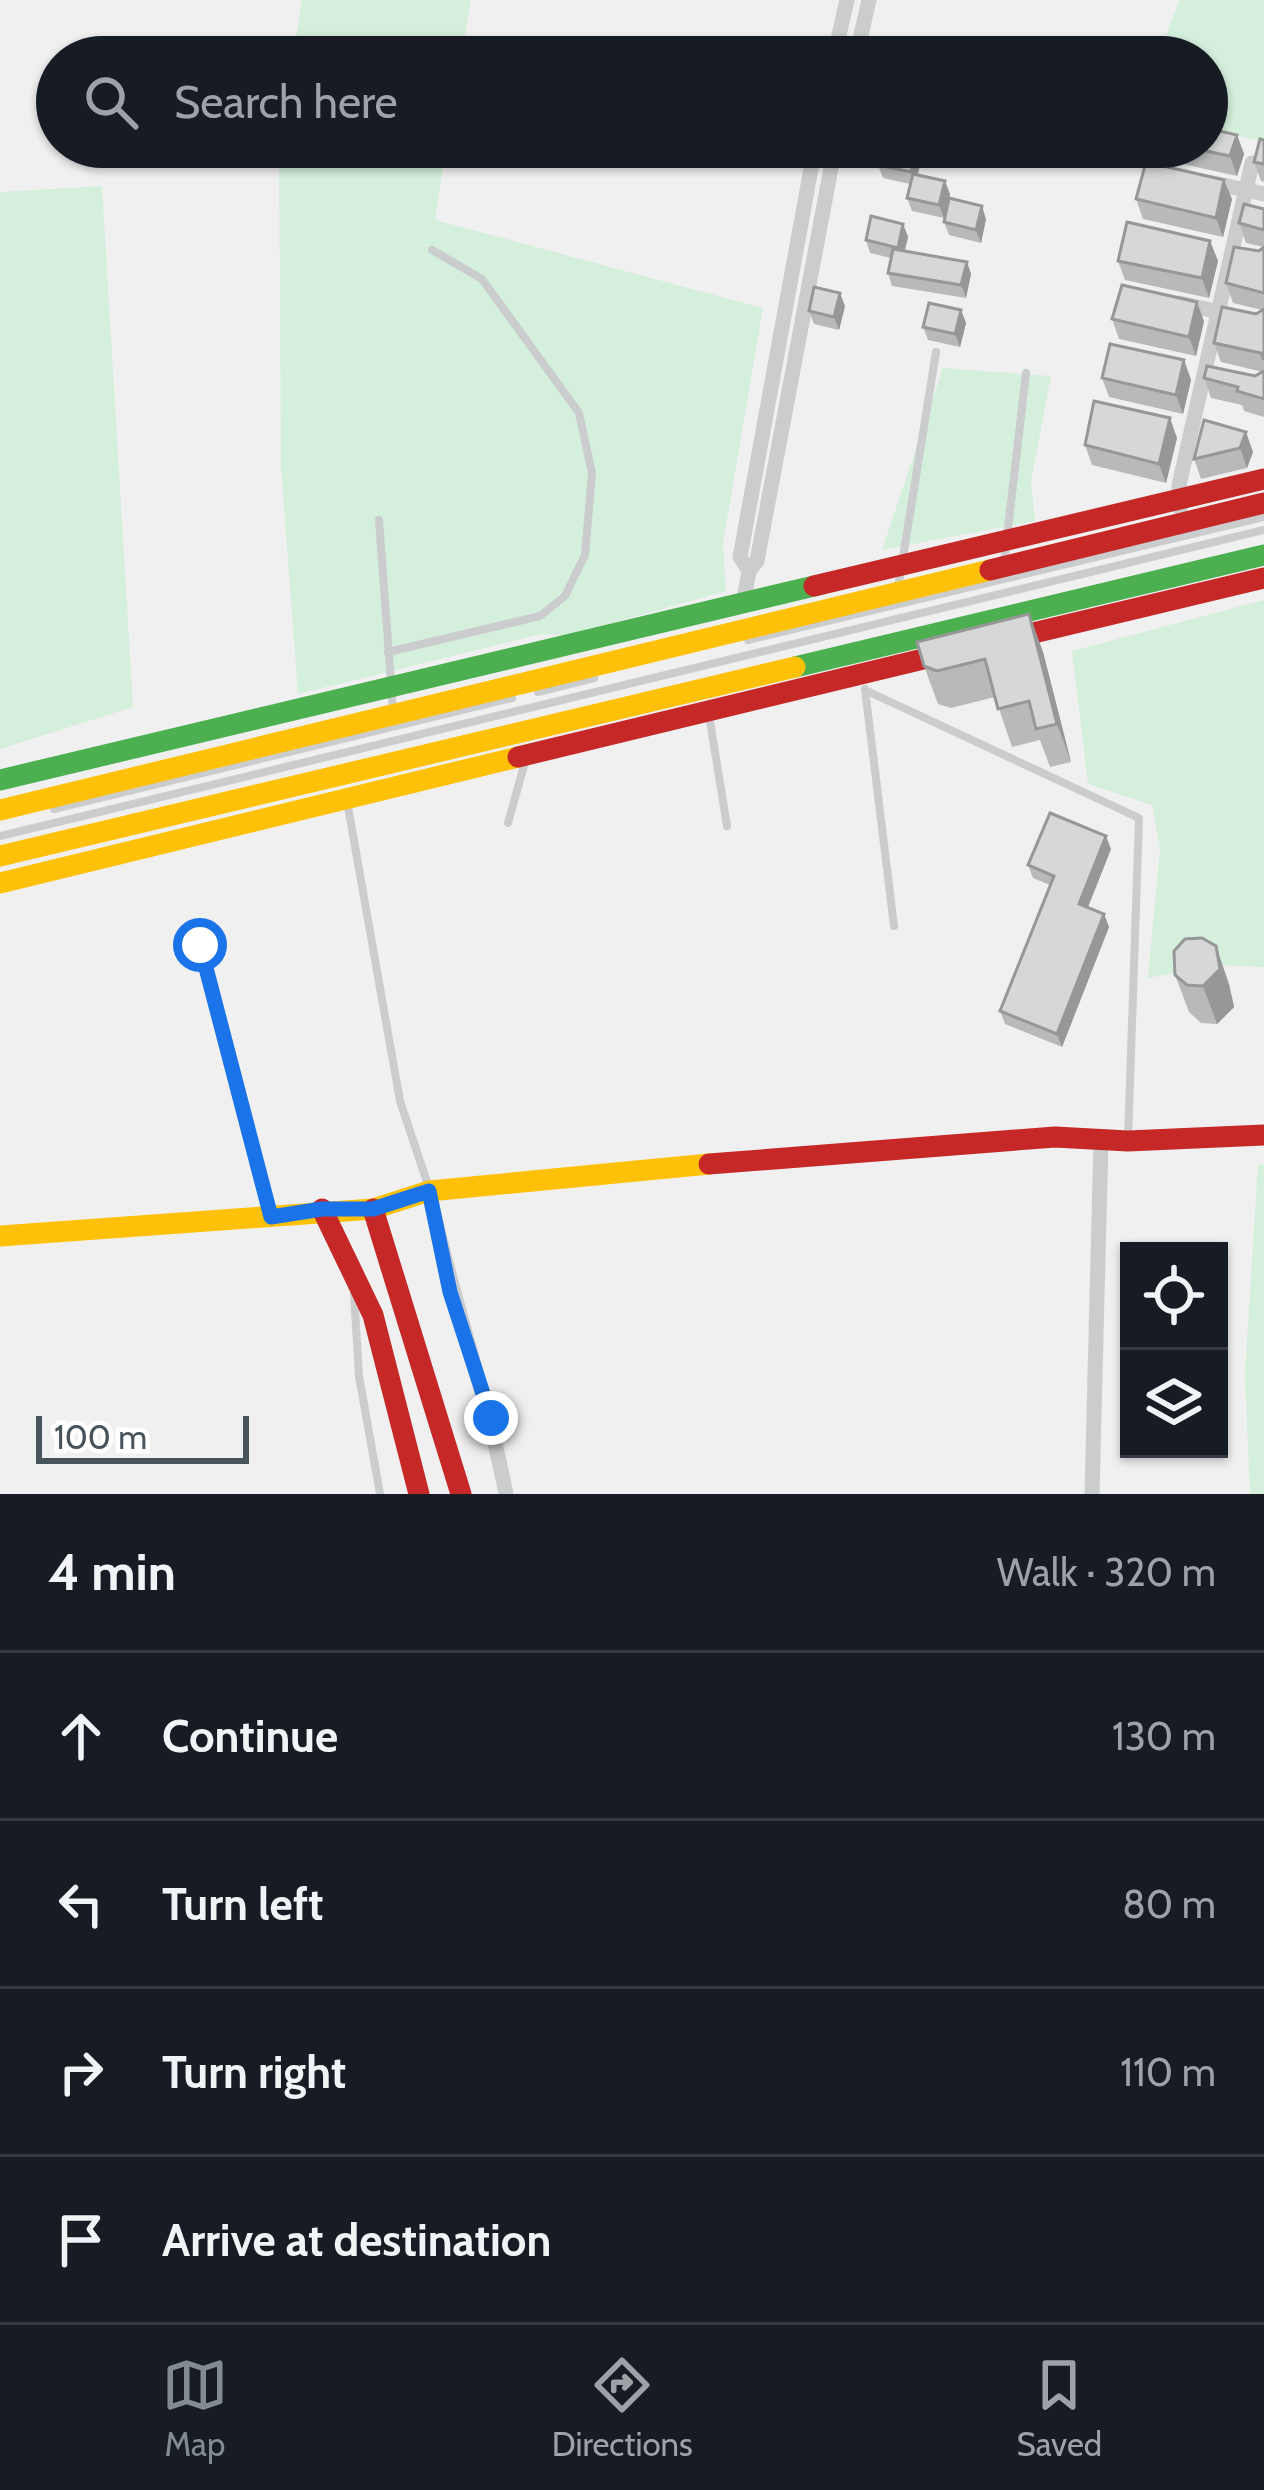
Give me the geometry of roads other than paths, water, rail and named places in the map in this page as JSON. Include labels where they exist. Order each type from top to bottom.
[{"type":"street","points":[[839,36],[847,0]]},
{"type":"street","points":[[861,36],[869,0]]},
{"type":"street","points":[[1184,523],[1178,500],[1218,312],[1239,253],[1252,163]]},
{"type":"street","points":[[748,571],[740,557],[811,168]]},
{"type":"street","points":[[743,604],[748,571],[757,561],[831,168]]},
{"type":"street","points":[[1181,176],[1264,194]]},
{"type":"street","points":[[1208,246],[1239,253]]},
{"type":"street","points":[[1150,297],[1264,322]]},
{"type":"street","points":[[1187,366],[1225,375]]},
{"type":"street","points":[[1174,424],[1193,429]]},
{"type":"street","points":[[0,780],[1264,478]]},
{"type":"street","points":[[0,810],[1264,503]]},
{"type":"street","points":[[0,856],[1264,555]]},
{"type":"street","points":[[0,883],[709,712],[864,682],[1264,578]]},
{"type":"street","points":[[189,838],[196,808]]},
{"type":"street","points":[[0,1236],[271,1217],[322,1209],[373,1209],[429,1191],[1010,1140],[1264,1135]]},
{"type":"street","points":[[1091,1494],[1101,1140]]},
{"type":"street","points":[[429,1191],[450,1292],[491,1418],[506,1494]]},
{"type":"street","points":[[322,1209],[373,1315],[419,1494]]},
{"type":"street","points":[[373,1209],[461,1494]]},
{"type":"lane","points":[[388,652],[540,616],[565,596],[585,555],[592,473],[579,412],[482,279],[433,250]]},
{"type":"lane","points":[[897,594],[936,352]]},
{"type":"lane","points":[[1004,568],[1026,374]]},
{"type":"lane","points":[[0,821],[1264,517]]},
{"type":"lane","points":[[379,520],[394,717]]},
{"type":"lane","points":[[0,836],[1264,530]]},
{"type":"lane","points":[[858,651],[894,926]]},
{"type":"lane","points":[[864,682],[1139,818],[1128,1141]]},
{"type":"lane","points":[[709,712],[727,826]]},
{"type":"lane","points":[[508,823],[538,727]]},
{"type":"lane","points":[[347,800],[400,1101],[429,1191]]},
{"type":"lane","points":[[200,945],[271,1217]]},
{"type":"lane","points":[[353,1274],[359,1376],[380,1494]]}]
